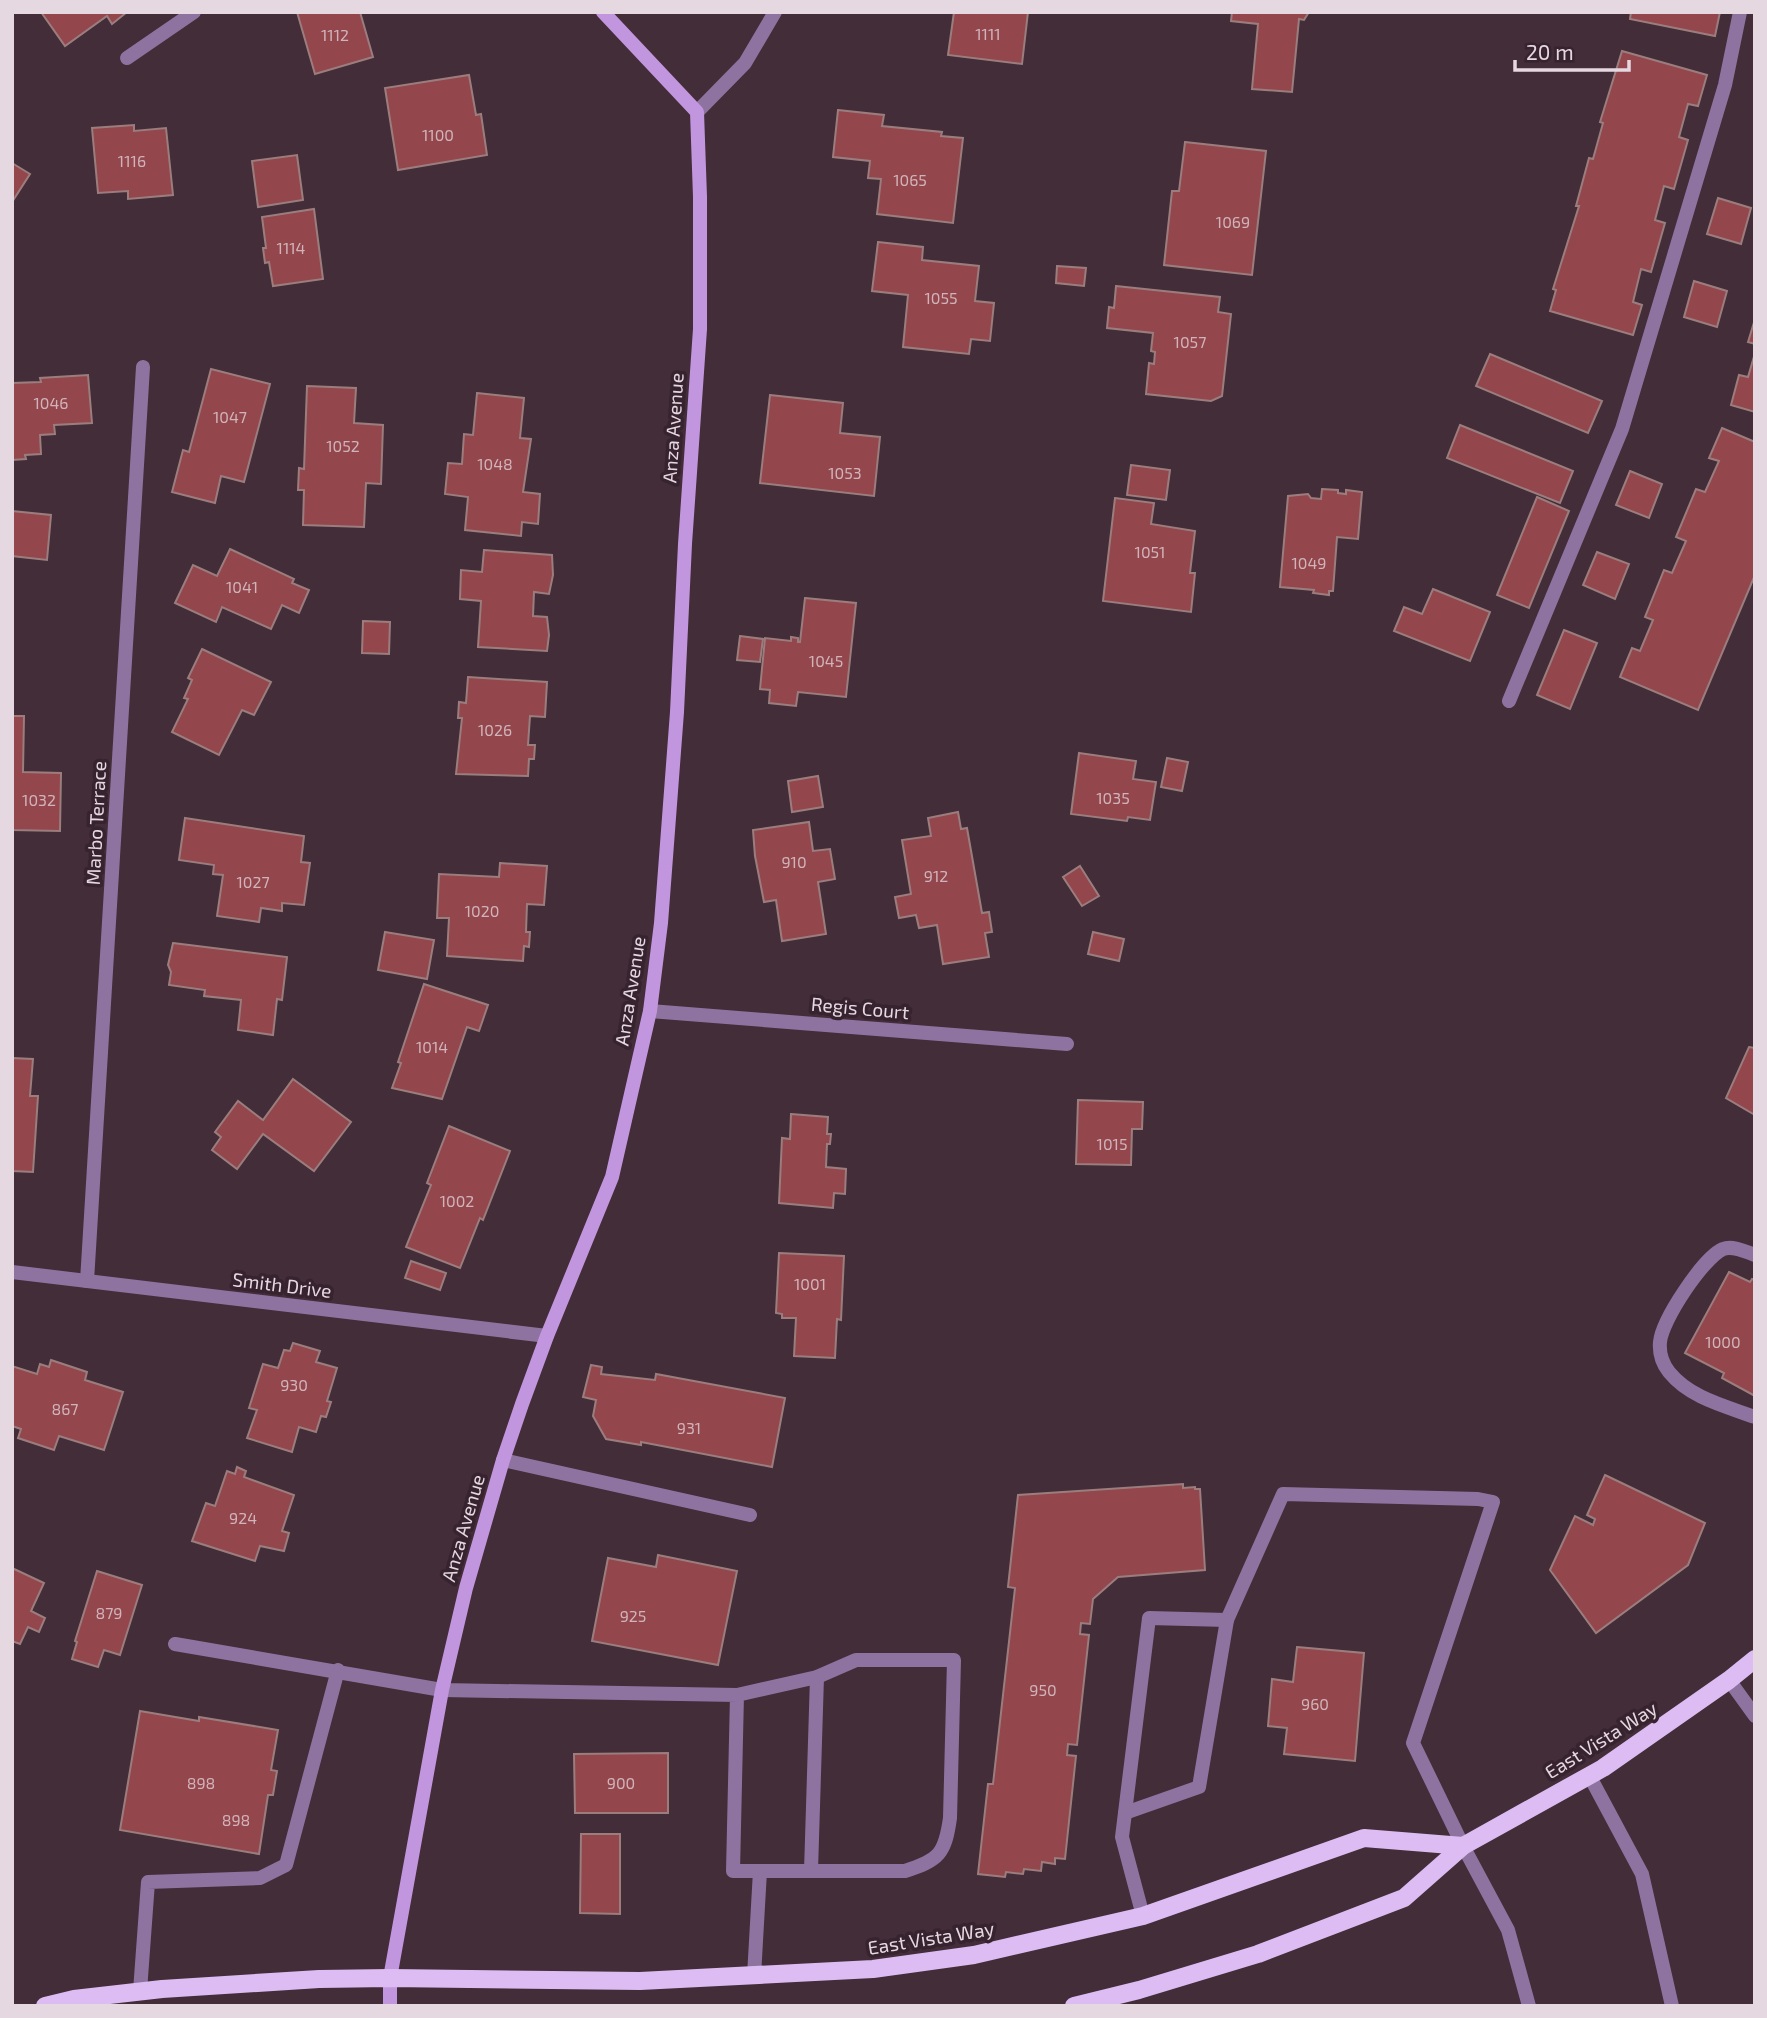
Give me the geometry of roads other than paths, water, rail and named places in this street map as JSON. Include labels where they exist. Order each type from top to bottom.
[{"type":"main road","name":"East Vista Way","points":[[1074,2006],[1139,1990],[1258,1954],[1404,1898],[1463,1846],[1589,1775],[1729,1680],[1755,1659]]},
{"type":"main road","name":"East Vista Way","points":[[140,1992],[293,1981],[390,1978],[640,1981],[873,1969],[974,1955],[1143,1916],[1363,1838],[1463,1846]]},
{"type":"main road","points":[[45,2006],[74,1999],[140,1992]]},
{"type":"street","points":[[127,58],[194,12]]},
{"type":"street","points":[[603,12],[697,112],[745,62],[775,12]]},
{"type":"street","points":[[1510,701],[1622,429],[1725,85],[1740,12]]},
{"type":"street","name":"Anza Avenue","points":[[390,2006],[390,1978],[442,1690],[466,1588],[503,1460],[547,1336],[612,1177],[650,1011],[661,923],[677,712],[700,328],[697,112]]},
{"type":"street","name":"Marbo Terrace","points":[[87,1281],[143,367]]},
{"type":"street","name":"Regis Court","points":[[650,1011],[1066,1044]]},
{"type":"street","points":[[1755,1255],[1736,1248],[1724,1248],[1704,1264],[1681,1296],[1660,1340],[1661,1357],[1670,1373],[1688,1388],[1697,1395],[1755,1417]]},
{"type":"street","name":"Smith Drive","points":[[12,1272],[547,1336]]},
{"type":"street","points":[[503,1460],[750,1515]]},
{"type":"street","points":[[1125,1813],[1199,1787],[1227,1620],[1283,1494],[1478,1499],[1493,1502],[1413,1743],[1508,1930],[1529,2006]]},
{"type":"street","points":[[1143,1916],[1122,1836],[1149,1618],[1227,1620]]},
{"type":"street","points":[[175,1644],[442,1690],[737,1695],[817,1677],[856,1660],[954,1660],[947,1843],[930,1863],[905,1871],[733,1871],[737,1695]]},
{"type":"street","points":[[140,1992],[148,1882],[260,1878],[286,1865],[338,1670]]},
{"type":"street","points":[[811,1871],[817,1677]]},
{"type":"street","points":[[1729,1680],[1755,1716]]},
{"type":"street","points":[[1589,1775],[1642,1874],[1672,2006]]},
{"type":"street","points":[[754,1976],[760,1871]]}]
